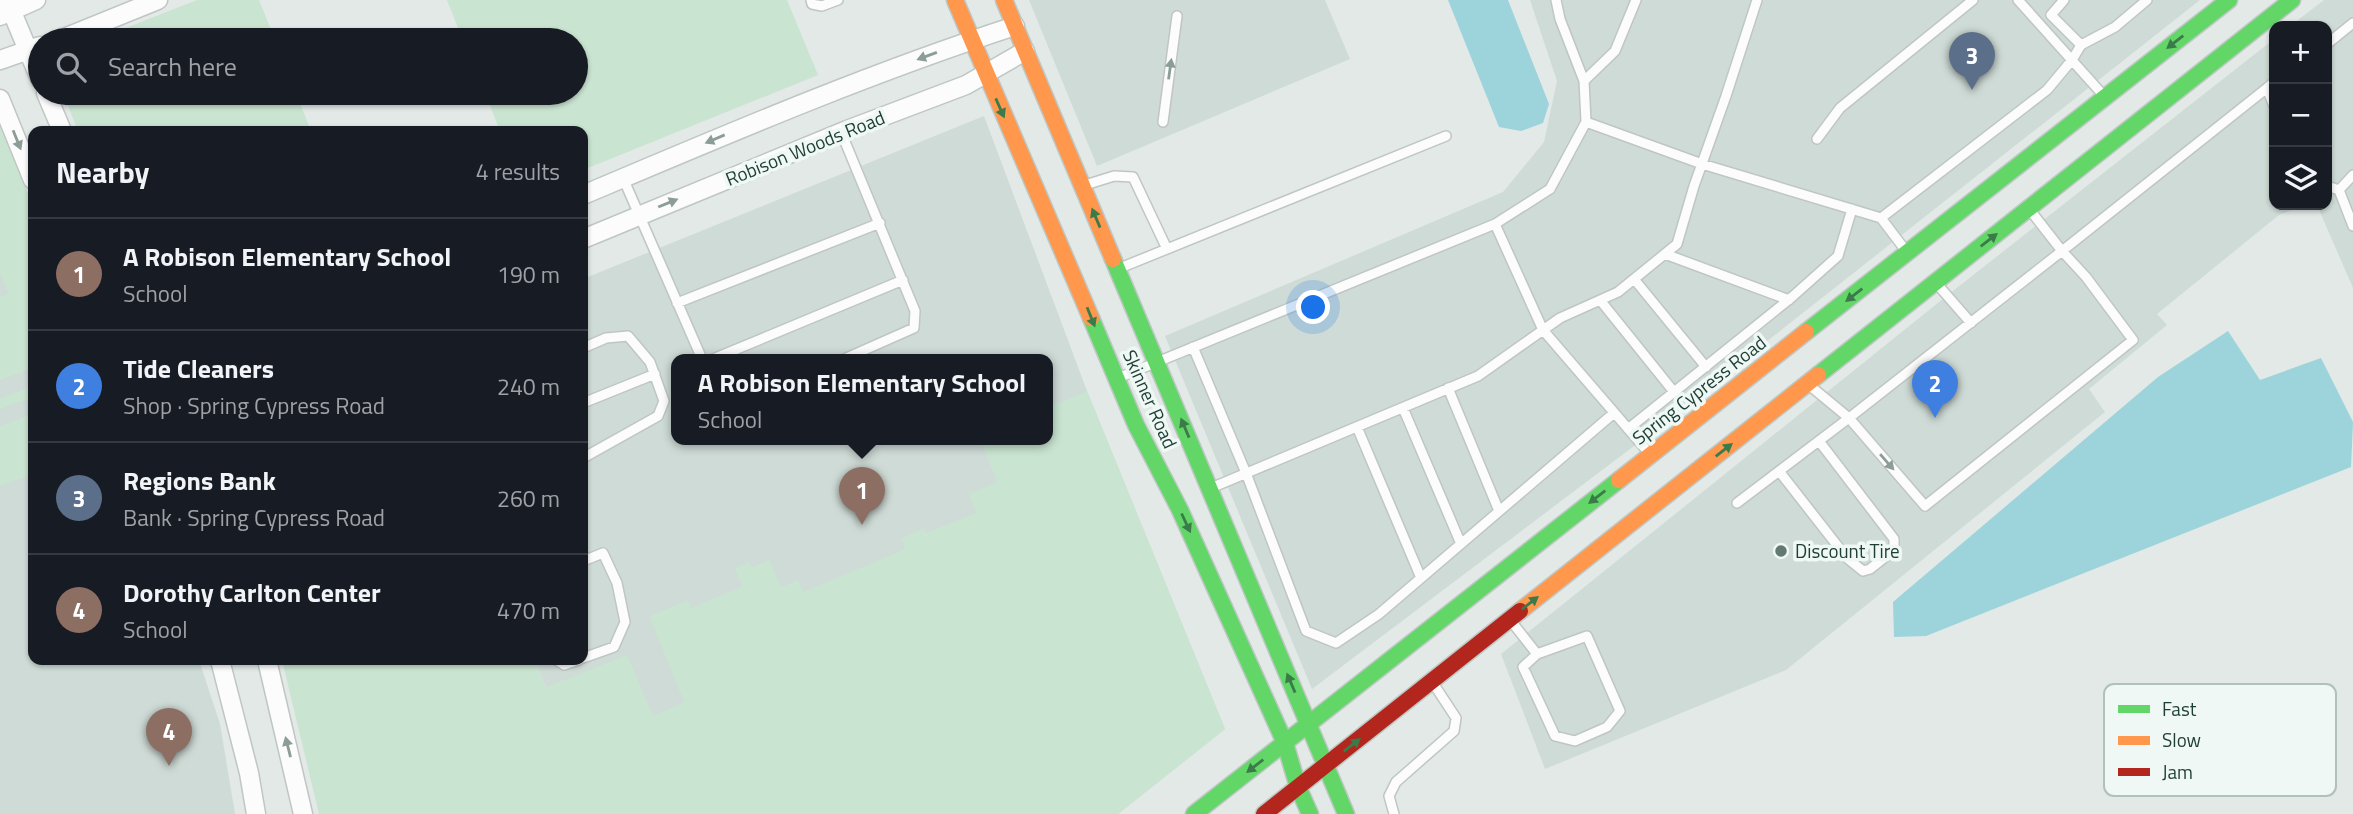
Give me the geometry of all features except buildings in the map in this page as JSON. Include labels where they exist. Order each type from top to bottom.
[{"type":"main road","name":"Skinner Road","points":[[955,0],[1136,425],[1180,510],[1285,743],[1298,787],[1310,814]]},
{"type":"main road","name":"Skinner Road","points":[[1004,0],[1346,814]]},
{"type":"main road","name":"Spring Cypress Road","points":[[1264,814],[1808,384],[1922,268],[2105,97],[2229,0]]},
{"type":"main road","points":[[2264,0],[2280,16]]},
{"type":"main road","name":"Spring Cypress Road","points":[[1194,814],[1650,455],[1922,268],[2029,209],[2280,16],[2292,0]]},
{"type":"main road","points":[[1650,455],[1671,493]]},
{"type":"street","points":[[28,40],[6,9],[36,0]]},
{"type":"street","points":[[89,28],[158,0]]},
{"type":"street","points":[[588,193],[831,91],[1015,26]]},
{"type":"street","points":[[0,60],[28,50]]},
{"type":"street","name":"Robison Woods Road","points":[[588,237],[841,132],[966,85],[1025,51]]},
{"type":"street","points":[[0,99],[28,168]]},
{"type":"street","points":[[51,105],[60,126]]},
{"type":"street","points":[[221,665],[249,773],[256,814]]},
{"type":"street","points":[[268,665],[303,814]]},
{"type":"lane","points":[[811,0],[812,4],[822,6],[838,0]]},
{"type":"lane","points":[[1116,379],[1496,224],[1550,189],[1586,122],[1584,81],[1560,19],[1556,0]]},
{"type":"lane","points":[[1584,81],[1615,51],[1636,0]]},
{"type":"lane","points":[[1210,488],[1478,376],[1560,318],[1618,292],[1677,244],[1757,0]]},
{"type":"lane","points":[[1816,139],[1840,108],[1973,0]]},
{"type":"lane","points":[[2018,0],[2105,97]]},
{"type":"lane","points":[[2064,0],[2051,15],[2081,45]]},
{"type":"lane","points":[[1881,218],[2047,90],[2081,45],[2115,27],[2147,0]]},
{"type":"lane","points":[[1163,122],[1177,16]]},
{"type":"lane","points":[[2332,40],[2353,23]]},
{"type":"lane","points":[[1737,503],[1971,323],[2269,87]]},
{"type":"lane","points":[[1586,122],[1702,164],[1881,218],[1971,323]]},
{"type":"lane","points":[[841,132],[915,311],[914,328],[855,354]]},
{"type":"lane","points":[[1118,269],[1447,136]]},
{"type":"lane","points":[[2339,190],[2353,175]]},
{"type":"lane","points":[[1082,186],[1114,176],[1133,177],[1167,248]]},
{"type":"lane","points":[[623,178],[700,354]]},
{"type":"lane","points":[[2332,188],[2339,190]]},
{"type":"lane","points":[[2339,190],[2353,226]]},
{"type":"lane","points":[[1628,429],[1789,300],[1838,256],[1852,209]]},
{"type":"lane","points":[[1808,384],[1849,418],[1925,506],[2133,340],[2087,277],[2062,251],[2029,209]]},
{"type":"lane","points":[[677,303],[880,223]]},
{"type":"lane","points":[[1496,224],[1543,330],[1650,455]]},
{"type":"lane","points":[[1665,254],[1789,300]]},
{"type":"lane","points":[[1634,279],[1706,367]]},
{"type":"lane","points":[[725,354],[903,280]]},
{"type":"lane","points":[[1600,300],[1674,392]]},
{"type":"lane","points":[[588,346],[606,338],[628,336],[650,362],[664,401],[658,416],[588,455]]},
{"type":"lane","points":[[1193,347],[1246,473],[1306,631],[1336,643],[1379,614],[1614,412]]},
{"type":"lane","points":[[588,401],[655,374]]},
{"type":"lane","points":[[1448,388],[1499,511]]},
{"type":"lane","points":[[1403,408],[1461,544]]},
{"type":"lane","points":[[1357,427],[1421,578]]},
{"type":"lane","points":[[1779,471],[1847,558],[1863,571],[1870,569],[1894,550],[1894,539],[1819,441]]},
{"type":"lane","points":[[588,559],[603,553],[617,583],[625,622],[614,647],[588,656]]},
{"type":"lane","points":[[1510,620],[1537,654]]},
{"type":"lane","points":[[1587,636],[1620,711],[1606,727],[1574,741],[1555,736],[1524,667],[1537,654],[1587,636]]},
{"type":"lane","points":[[1394,814],[1389,796],[1396,782],[1454,732],[1456,718],[1432,682]]},
{"type":"shaded area","points":[[1029,0],[1325,0],[1350,59],[1097,166]]},
{"type":"shaded area","points":[[1530,0],[2200,0],[1634,446],[1312,689],[1165,336],[1503,192],[1544,142],[1557,81]]},
{"type":"shaded area","points":[[2324,0],[2353,0],[2353,288],[2319,210],[2332,210],[2332,21],[2297,21]]},
{"type":"shaded area","points":[[2269,43],[2269,210],[2292,210],[2279,215],[2157,314],[2167,325],[2089,389],[2105,412],[1786,670],[1545,769],[1501,654],[1944,298]]},
{"type":"shaded area","points":[[984,116],[1087,391],[1225,729],[1118,814],[574,814],[546,687],[537,665],[588,665],[588,277]]},
{"type":"shaded area","points":[[0,152],[28,222],[28,665],[201,665],[220,724],[235,814],[0,814]]},
{"type":"green space","points":[[197,0],[259,0],[270,28],[126,28]]},
{"type":"green space","points":[[447,0],[787,0],[818,75],[588,168],[588,126],[498,126],[490,105],[588,105],[588,28],[458,28]]},
{"type":"green space","points":[[68,105],[301,105],[309,126],[76,126]]},
{"type":"green space","points":[[0,127],[28,194],[28,370],[0,380],[0,297],[8,294],[0,273]]},
{"type":"green space","points":[[28,388],[28,399],[0,409],[0,398]]},
{"type":"green space","points":[[1087,391],[1225,729],[1118,814],[319,814],[283,665],[537,665],[546,687],[627,655],[653,716],[684,702],[649,616],[688,600],[691,608],[742,586],[735,568],[749,562],[752,567],[770,560],[781,587],[798,580],[803,592],[905,549],[901,538],[924,528],[926,533],[976,513],[969,494],[997,482],[982,445],[1053,445],[1053,405]]},
{"type":"green space","points":[[28,416],[28,476],[0,486],[0,426]]},
{"type":"water","points":[[1448,0],[1508,0],[1549,104],[1543,123],[1521,131],[1499,127]]},
{"type":"water","points":[[2228,331],[2260,380],[2321,358],[2353,422],[2351,467],[1926,636],[1894,637],[1893,602],[2158,377]]},
{"type":"traffic: fast","points":[[1806,332],[2229,0]]},
{"type":"traffic: fast","points":[[1818,375],[2292,0]]},
{"type":"traffic: fast","points":[[1113,259],[1346,814]]},
{"type":"traffic: fast","points":[[1091,318],[1136,425],[1180,510],[1285,743],[1298,787],[1310,814]]},
{"type":"traffic: fast","points":[[1194,814],[1619,480]]},
{"type":"traffic: slow","points":[[955,0],[1091,318]]},
{"type":"traffic: slow","points":[[1004,0],[1113,259]]},
{"type":"traffic: slow","points":[[1619,480],[1806,332]]},
{"type":"traffic: slow","points":[[1520,611],[1818,375]]},
{"type":"traffic: jam","points":[[1264,814],[1520,611]]},
{"type":"place","name":"Regions Bank","points":[[1972,90]]},
{"type":"place","name":"Tide Cleaners","points":[[1935,418]]},
{"type":"place","name":"A Robison Elementary School","points":[[862,525]]},
{"type":"place","name":"Discount Tire","points":[[1781,551]]},
{"type":"place","name":"Dorothy Carlton Center","points":[[169,766]]}]
